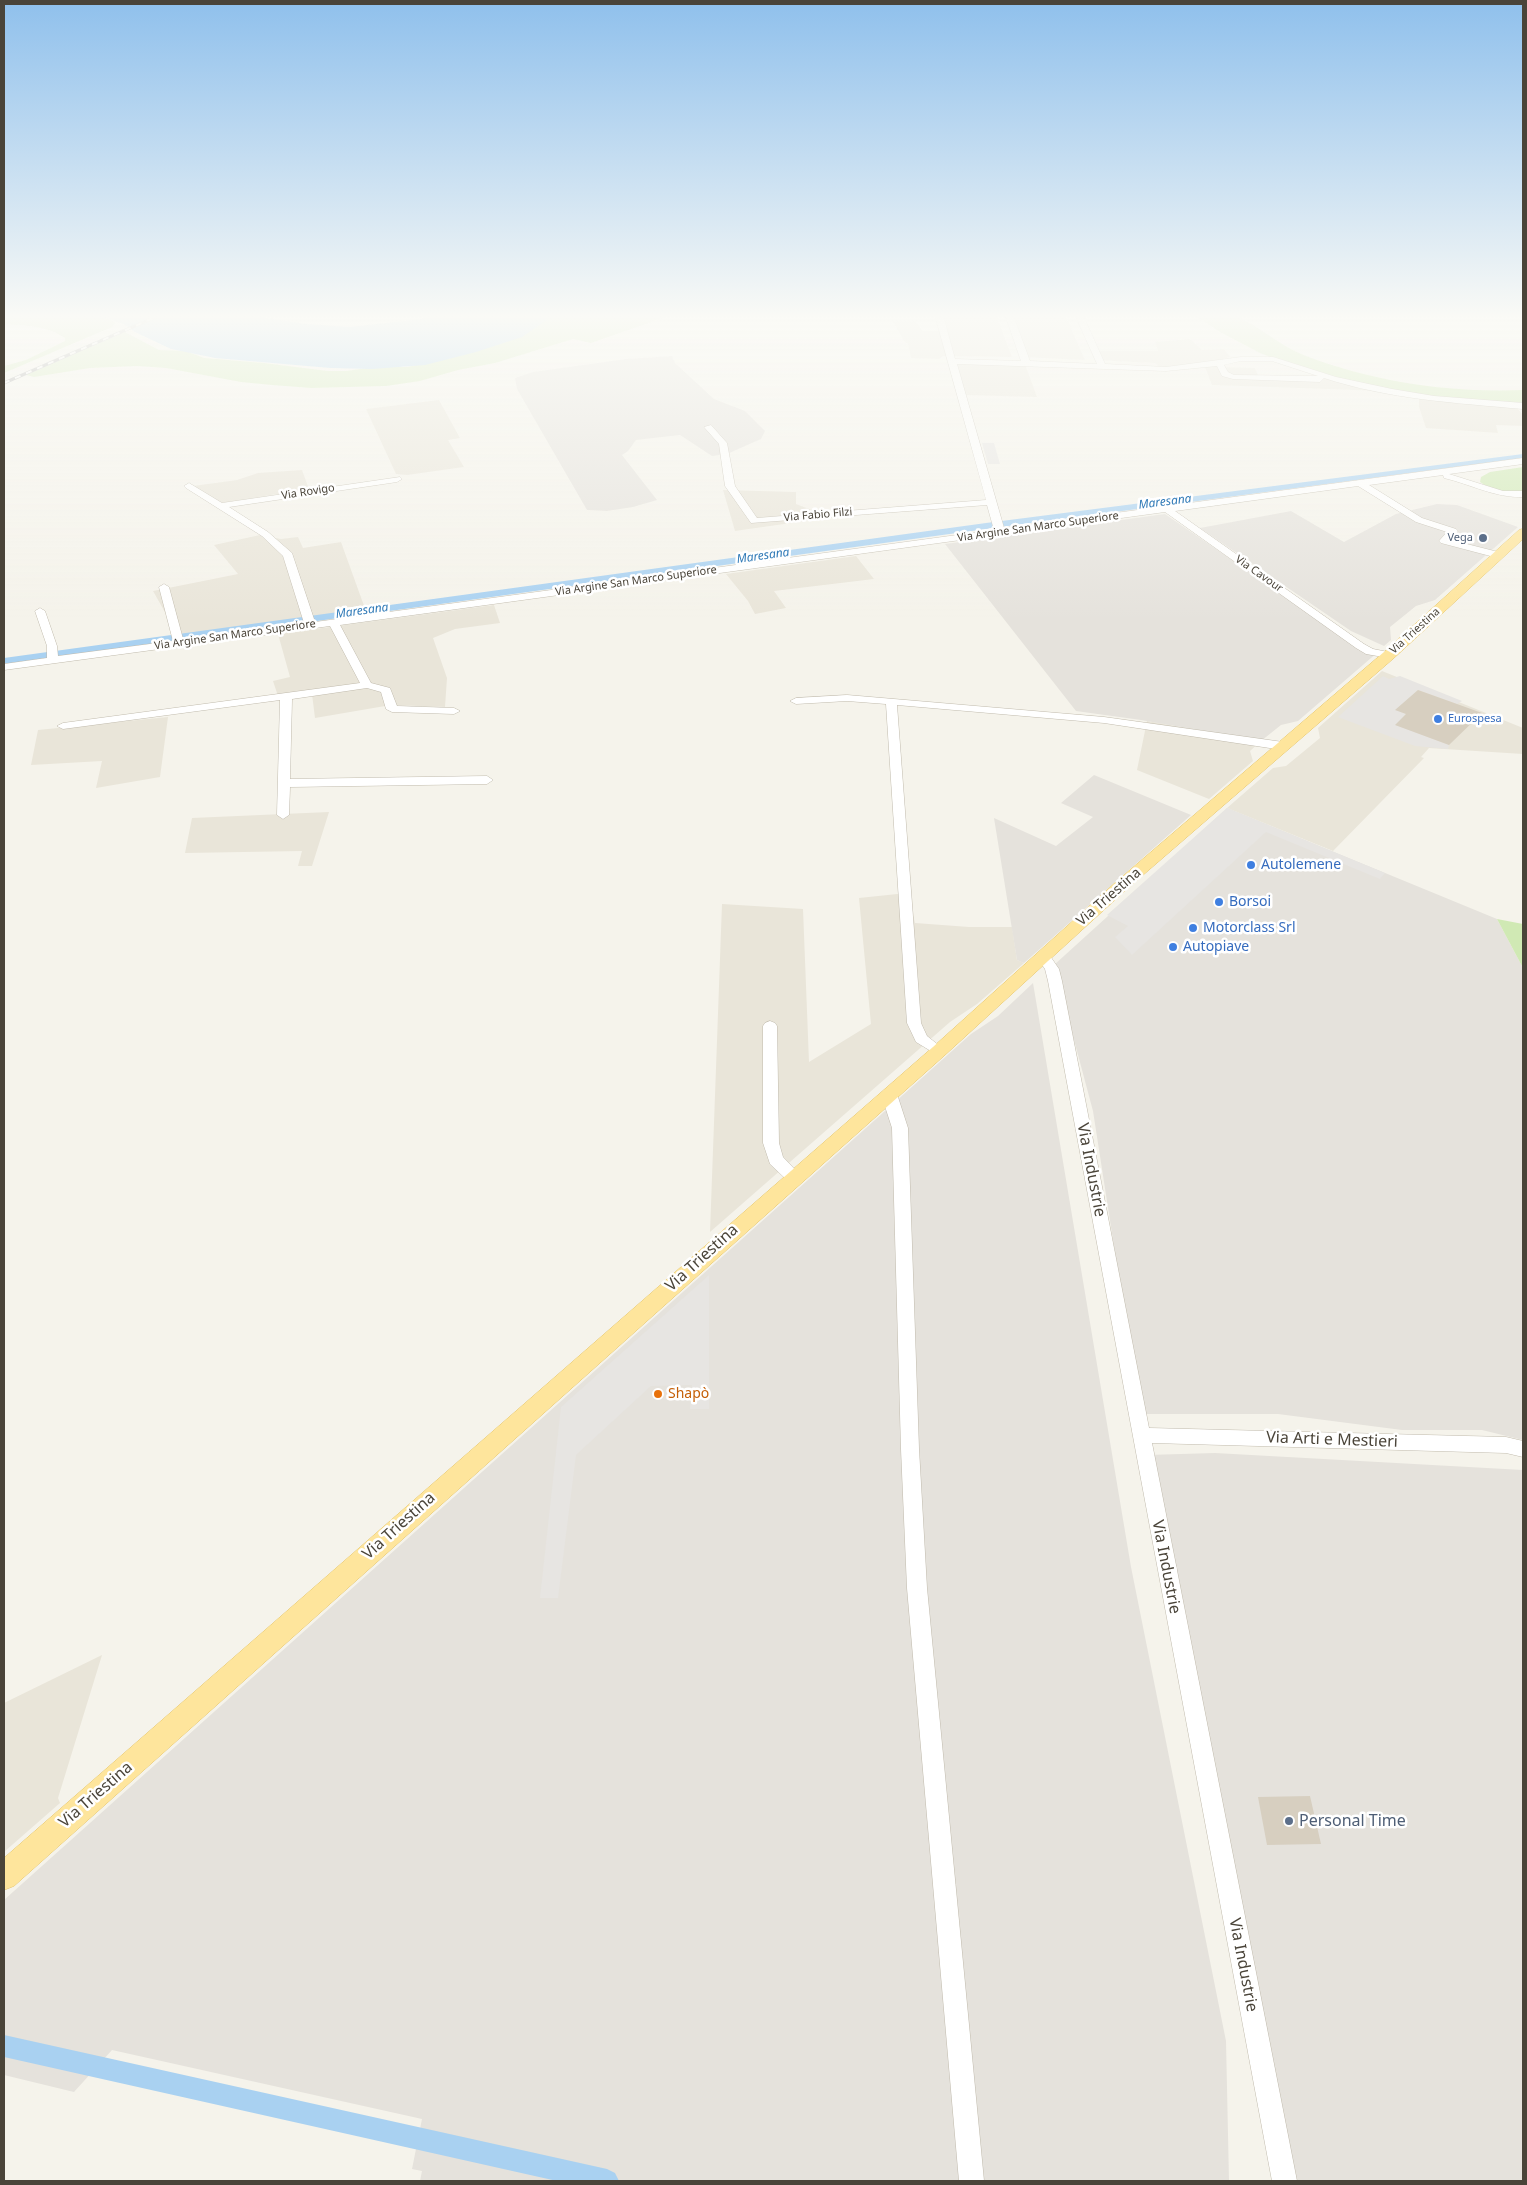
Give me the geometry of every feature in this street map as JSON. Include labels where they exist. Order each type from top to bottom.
[{"type":"main road","name":"Via Triestina","points":[[4,1876],[938,1051],[1043,956],[1388,655],[1520,537]]},
{"type":"street","points":[[969,417],[998,527]]},
{"type":"street","name":"Via Fabio Filzi","points":[[708,428],[723,443],[730,486],[754,521],[990,502]]},
{"type":"street","points":[[1418,476],[1523,463]]},
{"type":"street","points":[[1479,467],[1494,468],[1523,463]]},
{"type":"street","points":[[1479,486],[1476,478],[1494,468]]},
{"type":"street","points":[[1418,476],[1456,477],[1523,501]]},
{"type":"street","name":"Via Argine San Marco Superiore","points":[[4,667],[53,654],[310,620],[333,622],[998,527],[1166,509],[1418,476]]},
{"type":"street","name":"Via Rovigo","points":[[219,506],[397,479]]},
{"type":"street","points":[[1360,483],[1419,520],[1453,531],[1444,541],[1498,555]]},
{"type":"street","points":[[189,486],[274,540],[288,555],[298,590],[310,620]]},
{"type":"street","points":[[1501,494],[1523,494]]},
{"type":"street","name":"Via Cavour","points":[[1166,509],[1370,652],[1388,655]]},
{"type":"street","points":[[164,587],[179,638]]},
{"type":"street","points":[[40,611],[53,654]]},
{"type":"street","points":[[333,622],[367,685]]},
{"type":"street","points":[[63,726],[367,685],[386,690],[392,709],[454,711]]},
{"type":"street","points":[[283,815],[286,696]]},
{"type":"street","points":[[796,701],[816,698],[847,698],[1104,720],[1282,746]]},
{"type":"street","points":[[892,701],[914,1023],[921,1039],[938,1051]]},
{"type":"street","points":[[284,783],[487,780]]},
{"type":"street","name":"Via Industrie","points":[[1043,956],[1052,969],[1055,980],[1285,2181]]},
{"type":"street","points":[[770,1026],[770,1143],[776,1160],[794,1177]]},
{"type":"street","points":[[888,1094],[900,1128],[909,1439],[917,1588],[972,2181]]},
{"type":"street","name":"Via Arti e Mestieri","points":[[1141,1435],[1497,1444],[1523,1450]]},
{"type":"shaded area","points":[[370,417],[448,417],[460,438],[448,440],[464,467],[407,475],[396,474]]},
{"type":"shaded area","points":[[533,417],[751,417],[765,431],[761,439],[727,454],[712,456],[680,435],[636,440],[628,451],[622,455],[657,500],[633,507],[607,511],[587,510]]},
{"type":"shaded area","points":[[1422,417],[1523,417],[1523,426],[1496,425],[1498,433],[1426,428]]},
{"type":"shaded area","points":[[982,443],[994,443],[1000,464],[988,464]]},
{"type":"shaded area","points":[[302,470],[309,489],[221,503],[193,486],[237,480],[258,473]]},
{"type":"shaded area","points":[[723,490],[796,492],[796,504],[817,512],[819,519],[735,531]]},
{"type":"shaded area","points":[[1437,504],[1457,505],[1518,527],[1435,600],[1416,606],[1390,627],[1391,640],[1384,646],[1351,631],[1200,528],[1291,511],[1344,542],[1396,514]]},
{"type":"shaded area","points":[[1165,514],[1340,634],[1378,652],[1298,721],[1281,725],[1261,741],[1141,720],[1076,711],[945,544]]},
{"type":"shaded area","points":[[260,535],[281,539],[298,537],[303,548],[341,542],[367,614],[180,639],[153,591],[238,574],[214,545]]},
{"type":"shaded area","points":[[856,556],[874,579],[774,591],[786,608],[755,614],[748,601],[726,574]]},
{"type":"shaded area","points":[[494,605],[500,623],[455,629],[433,638],[447,678],[445,707],[391,705],[315,718],[312,694],[279,699],[273,681],[290,677],[278,634]]},
{"type":"shaded area","points":[[1382,671],[1523,728],[1523,754],[1429,748],[1421,757],[1424,758],[1333,851],[1227,808],[1273,768],[1286,766],[1320,738],[1318,728]]},
{"type":"shaded area","points":[[1383,676],[1389,679],[1400,676],[1462,701],[1457,704],[1418,690],[1396,710],[1406,714],[1396,725],[1449,745],[1448,749],[1415,746],[1338,717]]},
{"type":"shaded area","points":[[168,717],[160,777],[96,788],[102,761],[31,765],[38,730]]},
{"type":"shaded area","points":[[1147,721],[1261,741],[1250,751],[1253,761],[1209,799],[1137,770]]},
{"type":"shaded area","points":[[1094,775],[1191,815],[1024,963],[1017,960],[994,818],[1056,846],[1093,817],[1061,803]]},
{"type":"shaded area","points":[[1227,808],[1497,919],[1523,968],[1523,1440],[1482,1430],[1402,1430],[1278,1414],[1140,1414],[1093,1111],[1054,965]]},
{"type":"shaded area","points":[[1227,808],[1385,873],[1380,879],[1266,832],[1132,955],[1115,937],[1128,926],[1107,915]]},
{"type":"shaded area","points":[[329,812],[312,866],[298,866],[302,851],[185,853],[192,818]]},
{"type":"shaded area","points":[[907,893],[915,923],[969,927],[1012,927],[1017,960],[1024,963],[977,1004],[950,1022],[710,1232],[722,904],[803,909],[809,1062],[871,1024],[859,898]]},
{"type":"shaded area","points":[[1033,983],[1131,1567],[1226,2041],[1229,2181],[420,2181],[422,2171],[412,2169],[422,2119],[112,2050],[74,2092],[4,2075],[4,1900],[971,1034],[998,1016]]},
{"type":"shaded area","points":[[709,1275],[709,1409],[690,1409],[692,1385],[651,1386],[576,1455],[558,1598],[540,1598],[561,1407]]},
{"type":"shaded area","points":[[1215,1453],[1523,1470],[1523,2181],[1294,2181],[1276,2111],[1147,1455]]},
{"type":"shaded area","points":[[102,1655],[58,1798],[60,1803],[4,1852],[4,1703]]},
{"type":"green space","points":[[1523,467],[1523,493],[1501,491],[1490,488],[1480,482],[1481,477],[1490,472]]},
{"type":"green space","points":[[1497,919],[1523,924],[1523,968]]},
{"type":"building","name":"Eurospesa","points":[[1418,690],[1482,713],[1449,745],[1395,725],[1406,714],[1395,710]]},
{"type":"building","name":"Personal Time","points":[[1310,1796],[1321,1844],[1267,1845],[1258,1797]]},
{"type":"waterway","name":"Maresana","points":[[4,661],[986,526],[1523,456]]},
{"type":"waterway","points":[[4,2046],[607,2181]]},
{"type":"place","name":"Vega","points":[[1483,538]]},
{"type":"place","name":"Eurospesa","points":[[1438,719]]},
{"type":"place","name":"Autolemene","points":[[1251,865]]},
{"type":"place","name":"Borsoi","points":[[1219,902]]},
{"type":"place","name":"Motorclass Srl","points":[[1193,928]]},
{"type":"place","name":"Autopiave","points":[[1173,947]]},
{"type":"place","name":"Shapò","points":[[658,1394]]},
{"type":"place","name":"Personal Time","points":[[1289,1821]]}]
